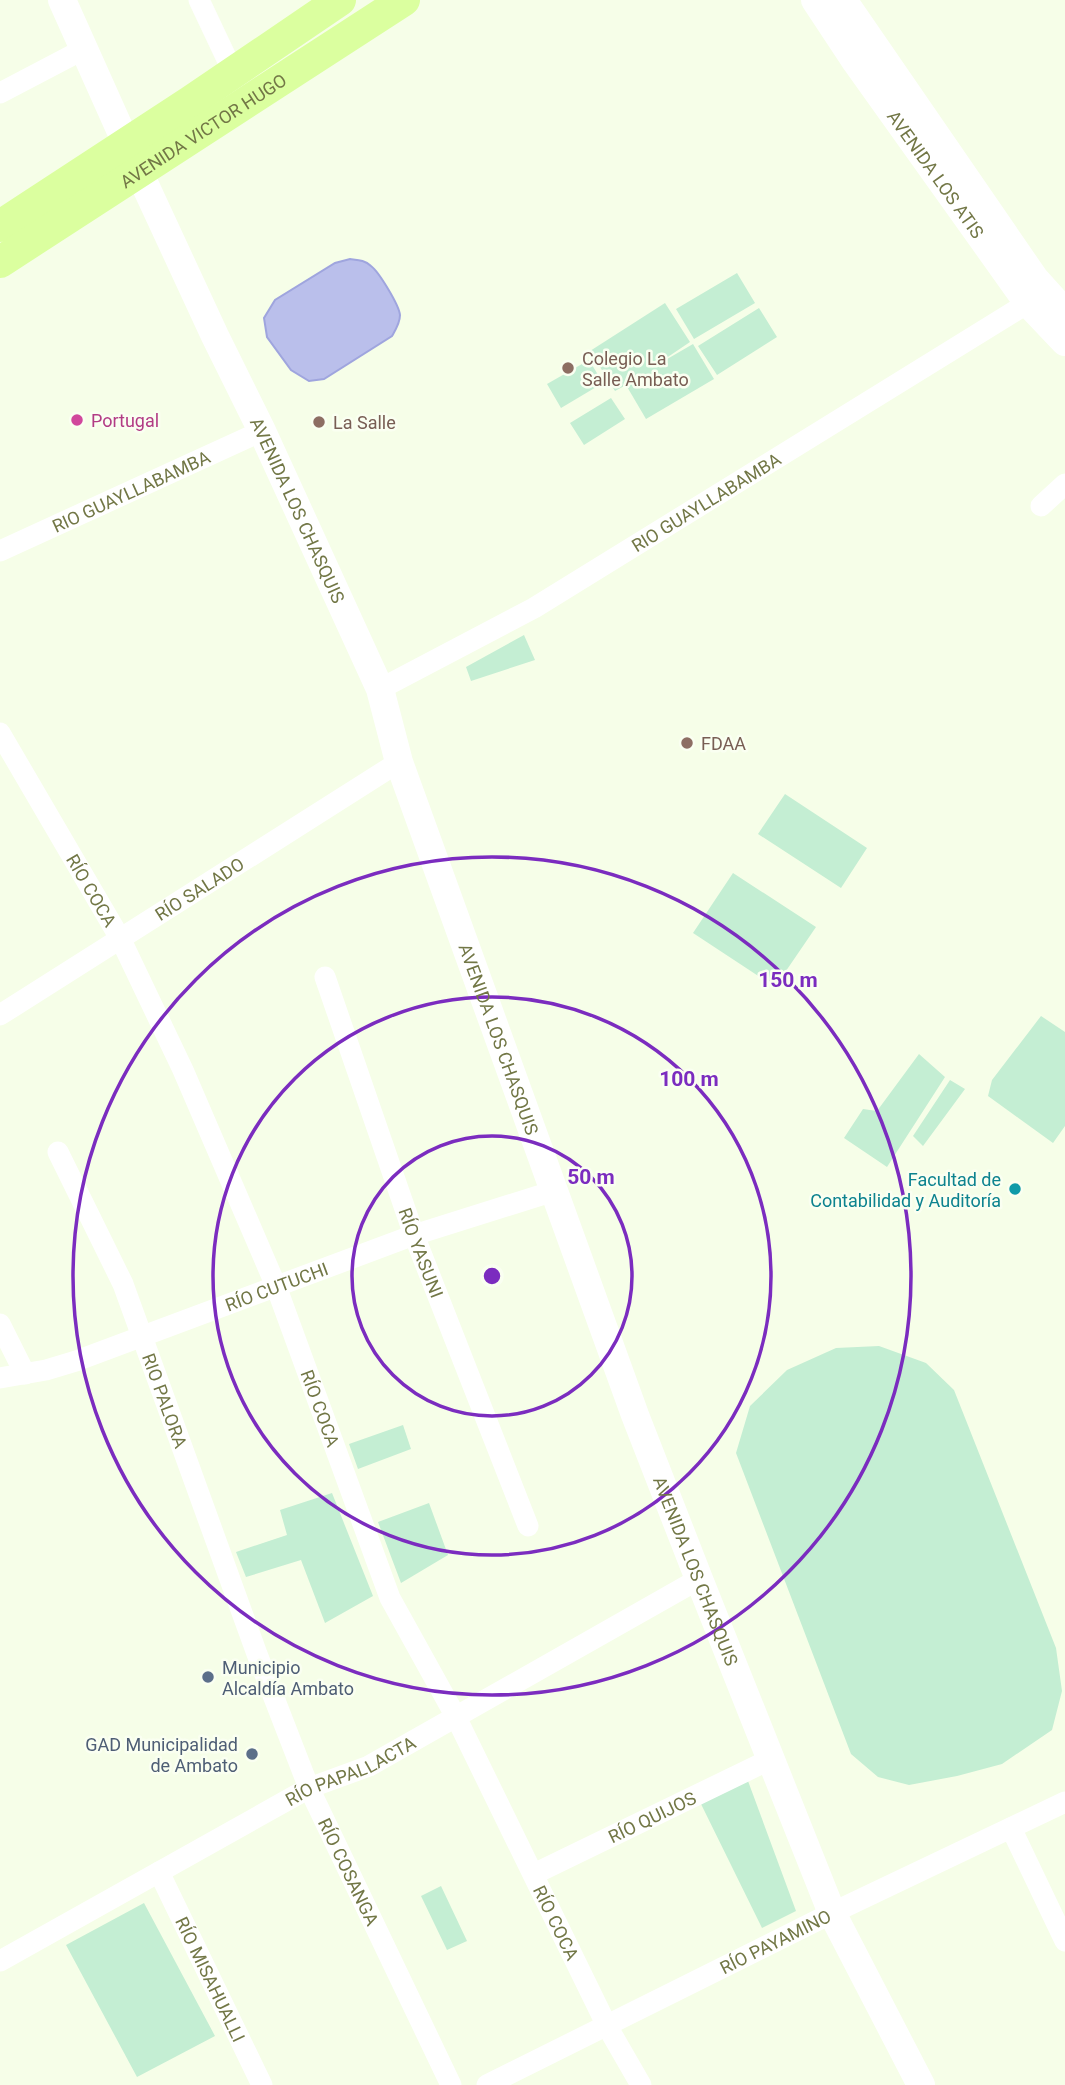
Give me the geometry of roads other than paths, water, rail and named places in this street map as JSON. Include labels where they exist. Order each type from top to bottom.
[{"type":"main road","name":"AVENIDA VICTOR HUGO","points":[[0,262],[404,0]]},
{"type":"main road","name":"AVENIDA VICTOR HUGO","points":[[0,226],[233,72],[327,3]]},
{"type":"street","name":"AVENIDA LOS CHASQUIS","points":[[62,0],[139,172],[380,689],[399,762],[645,1442],[832,1913],[921,2085]]},
{"type":"street","points":[[199,0],[233,72]]},
{"type":"street","name":"AVENIDA LOS ATIS","points":[[815,0],[1028,303],[1065,342]]},
{"type":"street","name":"AVENIDA LOS ATIS","points":[[843,0],[1035,279],[1065,312]]},
{"type":"street","points":[[0,93],[84,49]]},
{"type":"street","name":"RIO GUAYLLABAMBA","points":[[380,689],[534,608],[1028,303]]},
{"type":"street","name":"RIO GUAYLLABAMBA","points":[[0,551],[262,431]]},
{"type":"street","points":[[1041,506],[1065,484]]},
{"type":"street","name":"RÍO COCA","points":[[0,733],[121,940],[183,1070],[276,1286],[390,1598],[456,1717],[607,2026],[641,2085]]},
{"type":"street","name":"RÍO SALADO","points":[[0,1015],[399,762]]},
{"type":"street","name":"RÍO YASUNI","points":[[325,977],[414,1235],[528,1526]]},
{"type":"street","name":"RIO PALORA","points":[[58,1152],[123,1284],[257,1654]]},
{"type":"street","name":"RÍO CUTUCHI","points":[[0,1378],[46,1370],[76,1361],[414,1235],[554,1191]]},
{"type":"street","points":[[0,1324],[25,1374]]},
{"type":"street","name":"RÍO PAPALLACTA","points":[[0,1961],[309,1788],[369,1766],[699,1579]]},
{"type":"street","name":"RÍO COSANGA","points":[[257,1654],[309,1788],[450,2085]]},
{"type":"street","name":"RÍO QUIJOS","points":[[534,1874],[771,1759]]},
{"type":"street","name":"RÍO PAYAMINO","points":[[486,2085],[832,1913],[1065,1802]]},
{"type":"street","points":[[1011,1828],[1065,1941]]},
{"type":"street","name":"RÍO MISAHUALLI","points":[[159,1872],[262,2085]]},
{"type":"water","points":[[350,259],[366,263],[379,275],[399,310],[399,323],[392,336],[324,379],[309,381],[291,370],[267,337],[264,318],[275,300],[335,263]]},
{"type":"place","name":"Colegio La Salle Ambato","points":[[568,368]]},
{"type":"place","name":"Portugal","points":[[77,420]]},
{"type":"place","name":"La Salle","points":[[319,422]]},
{"type":"place","name":"FDAA","points":[[687,743]]},
{"type":"place","name":"Facultad de Contabilidad y Auditoría","points":[[1015,1189]]},
{"type":"place","name":"Municipio Alcaldía Ambato","points":[[208,1677]]},
{"type":"place","name":"GAD Municipalidad de Ambato","points":[[252,1754]]}]
